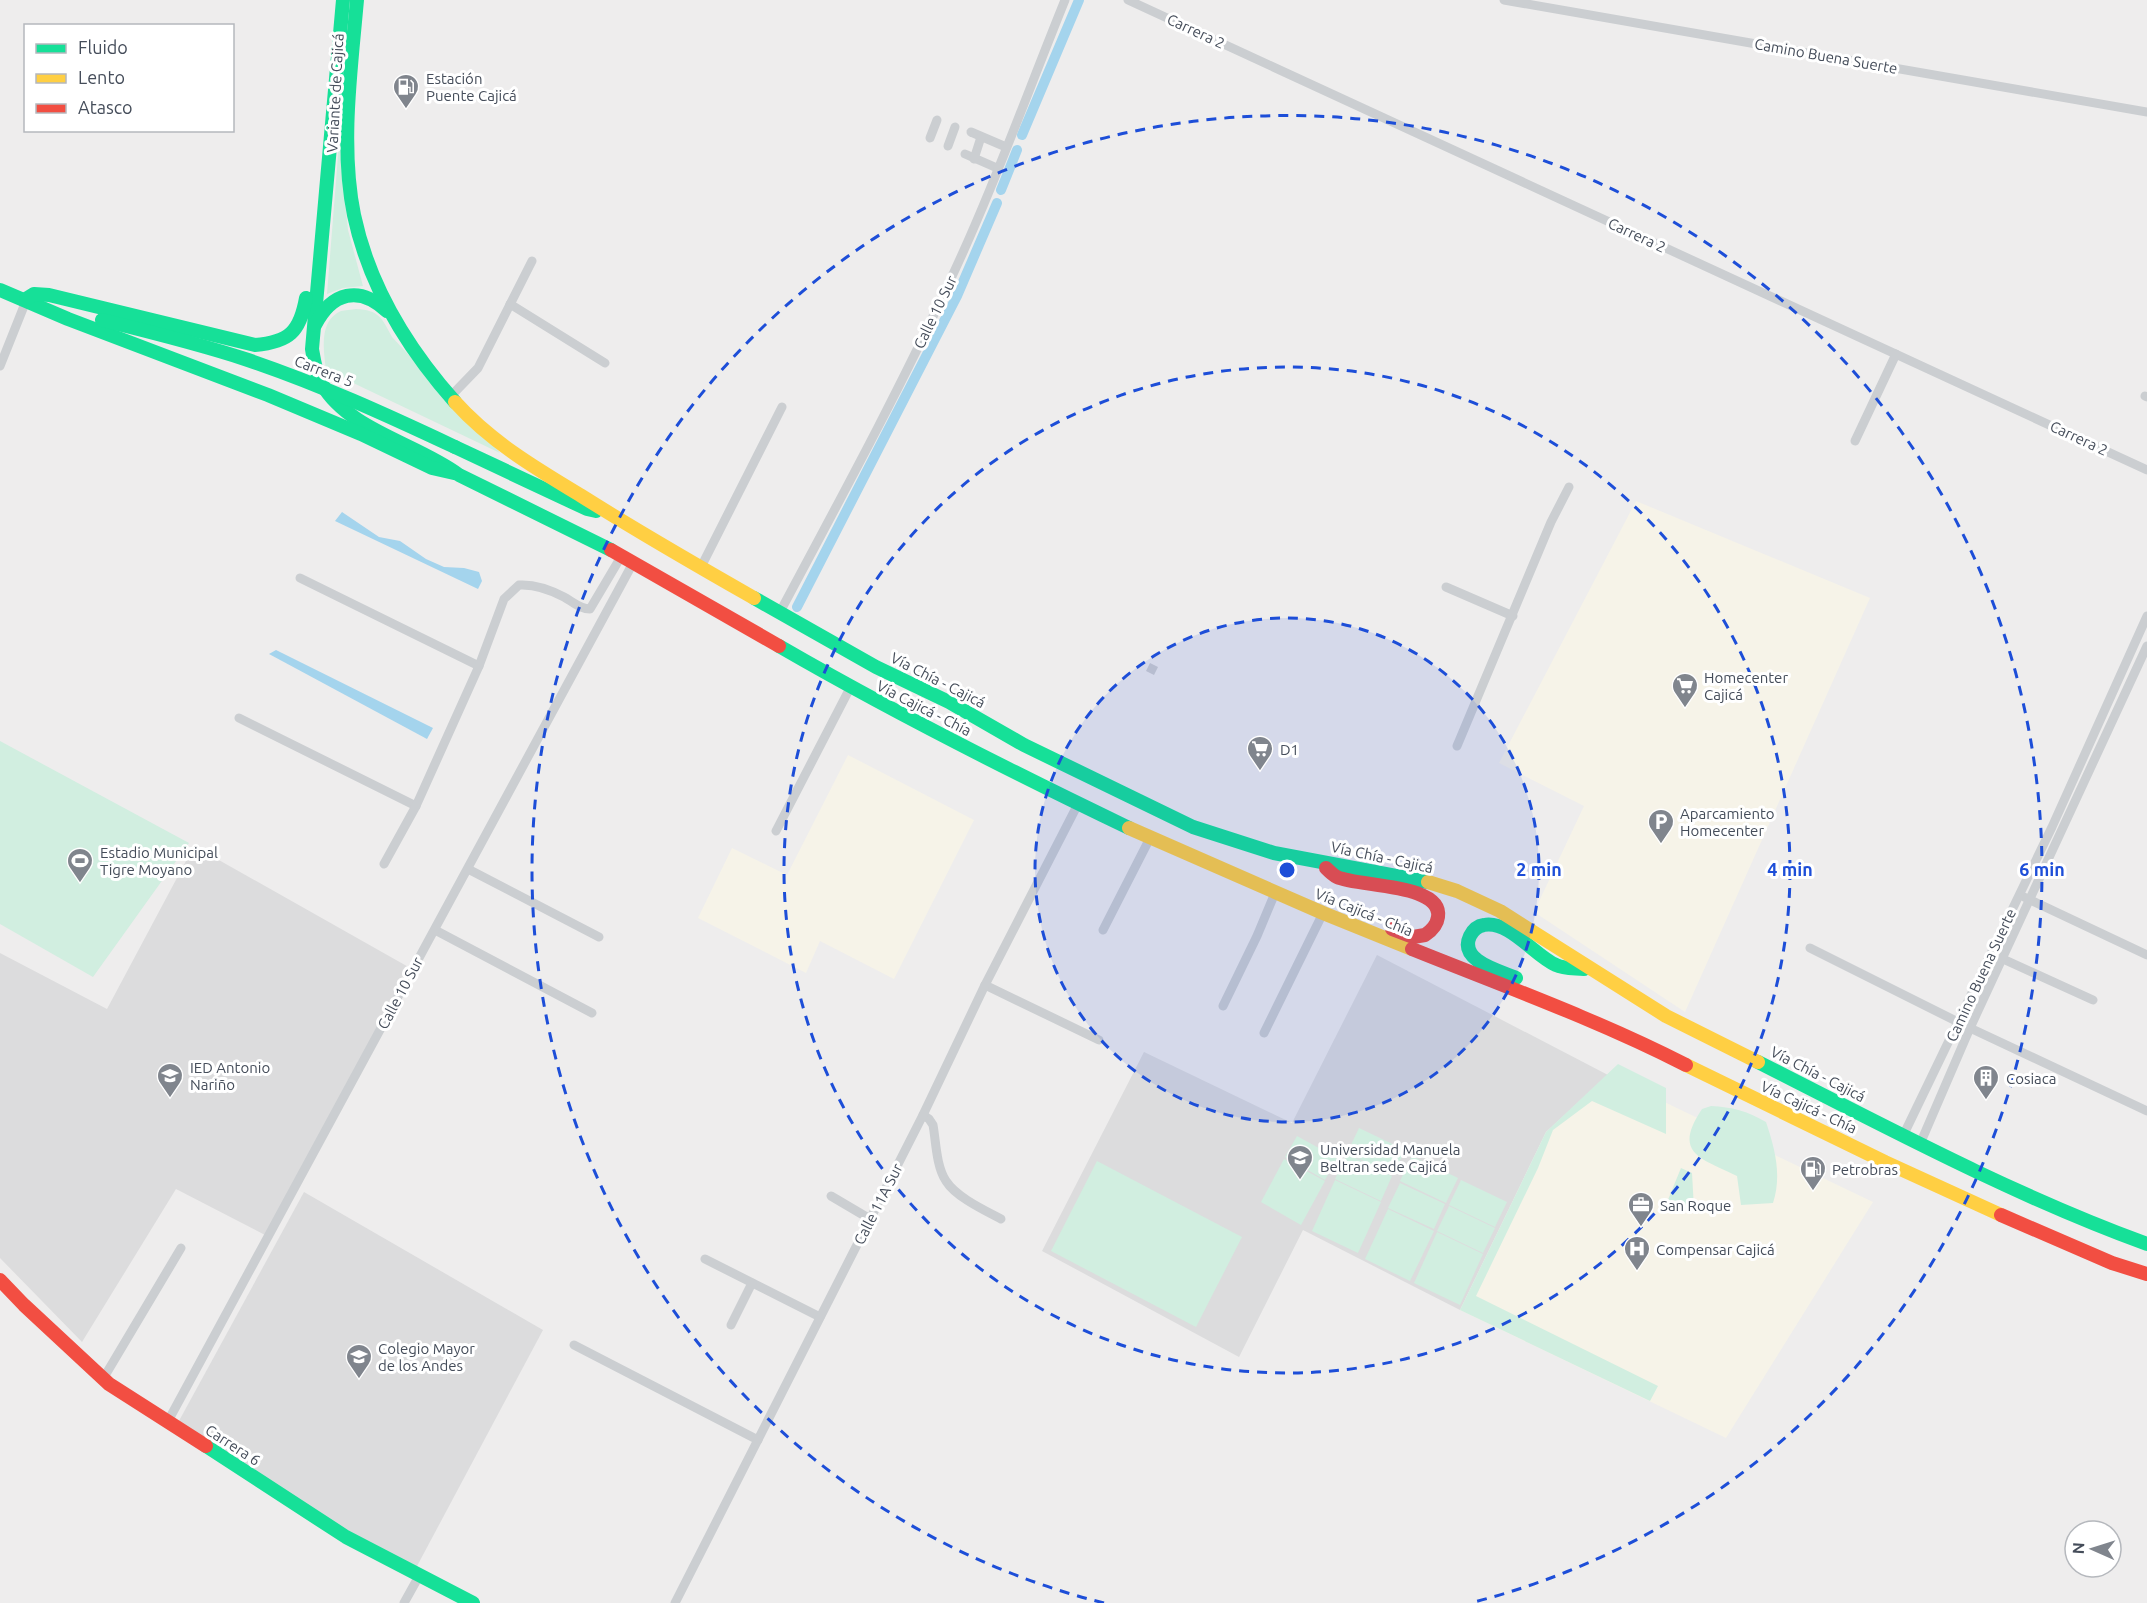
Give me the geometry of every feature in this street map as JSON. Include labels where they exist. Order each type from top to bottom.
[{"type":"main road","name":"Variante de Cajicá","points":[[343,0],[313,330],[314,369],[324,389],[352,416],[438,460],[459,475]]},
{"type":"main road","name":"Variante de Cajicá","points":[[357,0],[348,124],[352,201],[360,241],[392,317],[426,369],[449,398],[470,419],[516,456],[607,513]]},
{"type":"main road","points":[[22,299],[34,294],[49,295],[255,345],[274,344],[292,332],[304,315],[311,255],[322,223]]},
{"type":"main road","name":"Carrera 5","points":[[0,290],[268,395],[361,434],[432,468],[459,475]]},
{"type":"main road","points":[[313,330],[319,313],[332,301],[348,295],[366,296],[381,304],[392,317]]},
{"type":"main road","name":"Carrera 5","points":[[22,299],[196,344],[318,385],[387,414],[587,510],[607,513]]},
{"type":"main road","name":"Vía Cajicá - Chía","points":[[459,475],[628,559],[850,688],[1078,804],[1275,893],[1596,1022],[1896,1167],[2063,1243],[2147,1274]]},
{"type":"main road","name":"Vía Chía - Cajicá","points":[[607,513],[876,667],[948,702],[1024,745],[1193,827],[1274,853],[1416,879],[1457,891],[1500,911],[1588,969],[1666,1016],[1903,1136],[2054,1207],[2147,1244]]},
{"type":"main road","points":[[1316,860],[1337,877],[1420,894],[1433,901],[1438,910],[1438,920],[1434,929],[1418,937],[1353,915],[1330,916]]},
{"type":"main road","points":[[1588,969],[1558,965],[1491,923],[1481,924],[1473,930],[1468,939],[1468,949],[1473,958],[1663,1042],[1676,1060]]},
{"type":"main road","name":"Carrera 6","points":[[0,1280],[103,1379],[167,1423],[346,1537],[473,1603]]},
{"type":"street","name":"Calle 10 Sur","points":[[780,612],[947,288],[1065,0]]},
{"type":"street","name":"Carrera 2","points":[[1128,0],[2147,470]]},
{"type":"street","name":"Camino Buena Suerte","points":[[1505,0],[2147,112]]},
{"type":"street","points":[[930,138],[937,120]]},
{"type":"street","points":[[948,146],[955,127]]},
{"type":"street","points":[[970,132],[1006,147]]},
{"type":"street","points":[[981,137],[969,156],[997,168]]},
{"type":"street","points":[[449,398],[477,368],[532,261]]},
{"type":"street","points":[[0,366],[22,299]]},
{"type":"street","points":[[510,304],[605,363]]},
{"type":"street","points":[[1855,441],[1896,354]]},
{"type":"street","points":[[701,567],[782,407]]},
{"type":"street","points":[[1457,746],[1551,522],[1569,486]]},
{"type":"street","name":"Calle 10 Sur","points":[[167,1423],[468,869],[628,559]]},
{"type":"street","points":[[384,864],[416,806],[479,666],[504,599],[519,585],[535,584],[585,609],[590,609],[628,559]]},
{"type":"street","points":[[300,578],[479,666]]},
{"type":"street","points":[[1446,587],[1513,616]]},
{"type":"street","name":"Camino Buena Suerte","points":[[1920,1144],[1970,1028],[2030,900],[2101,718],[2147,616]]},
{"type":"street","name":"Camino Buena Suerte","points":[[1903,1136],[2019,895],[2111,723],[2147,646]]},
{"type":"street","points":[[776,831],[850,688]]},
{"type":"street","points":[[239,718],[416,806]]},
{"type":"street","points":[[2101,718],[2111,723]]},
{"type":"street","name":"Calle 11A Sur","points":[[675,1603],[1078,804]]},
{"type":"street","points":[[1103,930],[1150,838]]},
{"type":"street","points":[[468,869],[599,936]]},
{"type":"street","points":[[1223,1006],[1275,893]]},
{"type":"street","points":[[2019,895],[2147,955]]},
{"type":"street","points":[[1264,1033],[1330,916]]},
{"type":"street","points":[[435,930],[592,1013]]},
{"type":"street","points":[[1810,948],[1970,1028],[2147,1111]]},
{"type":"street","points":[[2003,959],[2093,1000]]},
{"type":"street","points":[[985,985],[1099,1040]]},
{"type":"street","points":[[923,1115],[933,1125],[941,1169],[946,1181],[970,1203],[1000,1219]]},
{"type":"street","points":[[831,1196],[870,1219]]},
{"type":"street","points":[[103,1379],[181,1248]]},
{"type":"street","points":[[705,1259],[820,1317]]},
{"type":"street","points":[[731,1325],[752,1283]]},
{"type":"street","points":[[574,1345],[758,1440]]},
{"type":"street","points":[[404,1603],[419,1576]]},
{"type":"shaded area","points":[[1636,501],[1870,598],[1685,1012],[1534,912],[1584,806],[1499,763]]},
{"type":"shaded area","points":[[848,755],[974,820],[894,979],[820,941],[806,973],[698,918],[732,848],[787,875]]},
{"type":"shaded area","name":"IED Antonio Nariño","points":[[194,846],[412,969],[265,1235],[176,1189],[82,1342],[0,1258],[0,953],[107,1009]]},
{"type":"shaded area","name":"Universidad Manuela Beltran sede Cajicá","points":[[1377,955],[1608,1075],[1546,1132],[1460,1310],[1303,1230],[1239,1357],[1042,1251],[1144,1052],[1292,1123]]},
{"type":"shaded area","name":"San Roque","points":[[1608,1075],[1873,1202],[1726,1438],[1460,1310],[1546,1132]]},
{"type":"shaded area","name":"Colegio Mayor de los Andes","points":[[304,1192],[543,1330],[416,1568],[394,1558],[174,1430]]},
{"type":"green space","points":[[339,143],[348,230],[363,286],[343,288],[327,294]]},
{"type":"green space","points":[[356,309],[370,311],[379,316],[392,337],[500,453],[326,370],[324,337],[329,322],[341,311]]},
{"type":"green space","name":"Estadio Municipal Tigre Moyano","points":[[0,741],[189,843],[93,977],[0,924]]},
{"type":"green space","points":[[1618,1064],[1666,1088],[1666,1134],[1592,1101],[1553,1130],[1538,1168],[1476,1296],[1658,1386],[1650,1401],[1460,1310],[1546,1132]]},
{"type":"green space","points":[[1711,1106],[1739,1110],[1766,1122],[1777,1172],[1773,1203],[1741,1205],[1737,1176],[1702,1159],[1695,1153],[1690,1145],[1693,1124],[1702,1109]]},
{"type":"green space","points":[[1359,1128],[1405,1150],[1393,1175],[1347,1153]]},
{"type":"green space","points":[[1297,1136],[1337,1158],[1325,1180],[1285,1157]]},
{"type":"green space","points":[[1347,1154],[1392,1176],[1381,1201],[1335,1179]]},
{"type":"green space","points":[[1412,1156],[1458,1178],[1446,1203],[1400,1181]]},
{"type":"green space","points":[[1284,1159],[1325,1181],[1301,1225],[1261,1202]]},
{"type":"green space","points":[[1097,1161],[1242,1237],[1196,1327],[1051,1251]]},
{"type":"green space","points":[[1681,1168],[1692,1173],[1694,1209],[1663,1212]]},
{"type":"green space","points":[[1335,1180],[1381,1202],[1358,1253],[1312,1231]]},
{"type":"green space","points":[[1461,1180],[1507,1202],[1495,1227],[1449,1205]]},
{"type":"green space","points":[[1400,1183],[1445,1204],[1434,1229],[1388,1208]]},
{"type":"green space","points":[[1449,1206],[1495,1228],[1483,1253],[1437,1231]]},
{"type":"green space","points":[[1388,1209],[1434,1231],[1410,1281],[1365,1259]]},
{"type":"green space","points":[[1437,1232],[1483,1254],[1460,1305],[1414,1283]]},
{"type":"water","points":[[342,512],[379,537],[400,541],[426,559],[444,567],[464,568],[479,572],[482,581],[478,589],[335,521]]},
{"type":"water","points":[[276,650],[433,728],[427,739],[269,654]]},
{"type":"waterway","points":[[1022,135],[1079,0]]},
{"type":"waterway","points":[[1001,190],[1017,150]]},
{"type":"waterway","points":[[797,607],[957,296],[997,203]]},
{"type":"tunnel","points":[[1150,673],[1154,665]]},
{"type":"traffic: fast","points":[[343,0],[312,349],[320,380],[334,400],[366,425],[424,454],[459,475],[611,550]]},
{"type":"traffic: fast","points":[[357,0],[347,135],[354,215],[369,267],[392,315],[421,360],[455,402]]},
{"type":"traffic: fast","points":[[0,290],[68,319],[268,395],[361,434],[432,468],[454,473]]},
{"type":"traffic: fast","points":[[26,299],[34,294],[49,295],[255,345],[267,344],[291,333],[300,319],[306,298]]},
{"type":"traffic: fast","points":[[315,325],[329,305],[347,296],[356,295],[366,298],[387,311]]},
{"type":"traffic: fast","points":[[102,320],[194,343],[274,369],[353,400],[455,447]]},
{"type":"traffic: fast","points":[[455,447],[587,509],[596,511]]},
{"type":"traffic: fast","points":[[754,598],[876,667],[949,702],[1024,745],[1193,827],[1274,853],[1428,882]]},
{"type":"traffic: fast","points":[[779,646],[952,740],[1129,828]]},
{"type":"traffic: fast","points":[[1516,978],[1482,964],[1470,952],[1468,945],[1470,936],[1479,926],[1493,925],[1503,928],[1556,965],[1584,969]]},
{"type":"traffic: fast","points":[[1758,1062],[1999,1182],[2147,1244]]},
{"type":"traffic: fast","points":[[206,1446],[346,1537],[473,1603]]},
{"type":"traffic: slow","points":[[455,402],[483,429],[530,464],[645,535],[754,598]]},
{"type":"traffic: slow","points":[[1129,828],[1323,913],[1412,949]]},
{"type":"traffic: slow","points":[[1428,882],[1457,891],[1500,911],[1666,1016],[1758,1062]]},
{"type":"traffic: slow","points":[[1686,1065],[1885,1162],[2001,1215]]},
{"type":"traffic: jam","points":[[611,550],[779,646]]},
{"type":"traffic: jam","points":[[1326,868],[1336,876],[1347,880],[1414,892],[1427,898],[1436,906],[1438,917],[1436,923],[1425,935],[1413,937],[1392,929]]},
{"type":"traffic: jam","points":[[1412,949],[1585,1018],[1686,1065]]},
{"type":"traffic: jam","points":[[2001,1215],[2112,1263],[2147,1274]]},
{"type":"traffic: jam","points":[[0,1280],[109,1384],[206,1446]]},
{"type":"place","name":"Estación Puente Cajicá","points":[[406,110]]},
{"type":"place","name":"Homecenter Cajicá","points":[[1685,709]]},
{"type":"place","name":"D1","points":[[1260,772]]},
{"type":"place","name":"Aparcamiento Homecenter","points":[[1661,845]]},
{"type":"place","name":"Estadio Municipal Tigre Moyano","points":[[80,884]]},
{"type":"place","name":"IED Antonio Nariño","points":[[170,1099]]},
{"type":"place","name":"Cosiaca","points":[[1986,1101]]},
{"type":"place","name":"Universidad Manuela Beltran sede Cajicá","points":[[1300,1181]]},
{"type":"place","name":"Petrobras","points":[[1813,1192]]},
{"type":"place","name":"San Roque","points":[[1641,1228]]},
{"type":"place","name":"Compensar Cajicá","points":[[1637,1272]]},
{"type":"place","name":"Colegio Mayor de los Andes","points":[[359,1380]]}]
